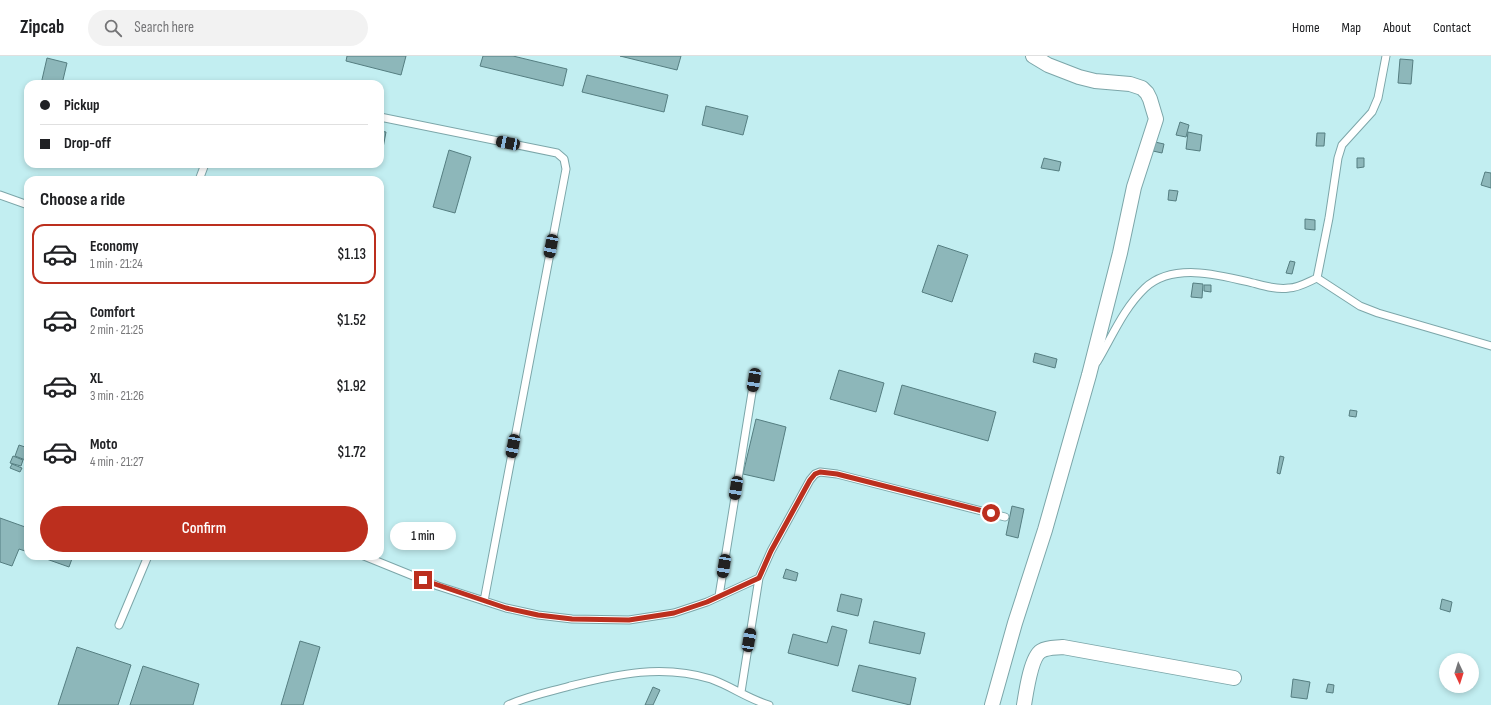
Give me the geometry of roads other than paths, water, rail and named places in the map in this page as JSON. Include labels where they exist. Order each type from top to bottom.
[{"type":"street","points":[[992,705],[1015,623],[1046,530],[1089,375],[1120,253],[1134,187],[1156,118],[1150,99],[1142,88],[1130,84],[1095,81],[1079,77],[1048,65],[1033,56]]},
{"type":"street","points":[[1024,705],[1034,659],[1040,652],[1049,648],[1063,647],[1234,678]]},
{"type":"lane","points":[[1317,278],[1329,218],[1338,158],[1342,144],[1372,112],[1378,98],[1386,56]]},
{"type":"lane","points":[[384,118],[557,153],[564,159],[566,168],[484,600]]},
{"type":"lane","points":[[0,195],[24,204]]},
{"type":"lane","points":[[1089,375],[1119,321],[1145,288],[1156,280],[1168,276],[1200,272],[1271,287],[1289,288],[1317,278]]},
{"type":"lane","points":[[1317,278],[1360,306],[1378,313],[1491,346]]},
{"type":"lane","points":[[719,596],[754,380]]},
{"type":"lane","points":[[741,692],[759,578],[771,551],[806,486],[815,474],[820,472],[837,474],[1005,517]]},
{"type":"lane","points":[[119,625],[146,560]]},
{"type":"lane","points":[[374,560],[438,586],[506,608],[538,615],[572,619],[629,620],[674,613],[707,602],[759,578]]},
{"type":"lane","points":[[508,705],[532,696],[582,683],[628,673],[665,670],[712,679],[741,692],[756,701],[769,705]]}]
